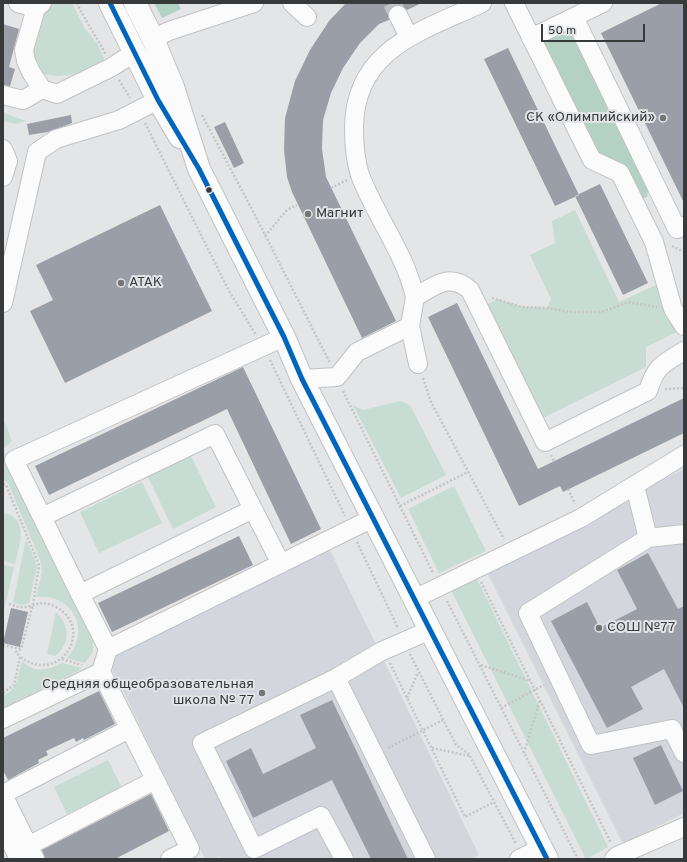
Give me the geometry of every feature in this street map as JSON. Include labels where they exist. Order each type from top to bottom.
[{"type":"main road","points":[[110,3],[158,100],[199,169],[284,337],[302,379],[430,630],[532,856]]},
{"type":"main road","points":[[135,3],[153,39],[173,87],[199,169]]},
{"type":"main road","points":[[135,52],[153,39]]},
{"type":"street","points":[[18,3],[39,6],[24,50],[31,72],[42,89],[57,94],[112,67],[135,52]]},
{"type":"street","points":[[153,39],[169,31],[254,3]]},
{"type":"street","points":[[292,3],[307,17]]},
{"type":"street","points":[[418,364],[410,326],[415,297],[410,276],[360,174],[354,143],[354,114],[360,88],[372,67],[386,53],[410,38],[482,3]]},
{"type":"street","points":[[514,3],[592,160],[620,173],[654,242],[673,309],[684,326]]},
{"type":"street","points":[[531,38],[603,3]]},
{"type":"street","points":[[398,15],[410,38]]},
{"type":"street","points":[[574,17],[677,230],[684,226]]},
{"type":"street","points":[[3,95],[23,100],[42,89]]},
{"type":"street","points":[[3,303],[37,152],[56,139],[119,120],[158,100]]},
{"type":"street","points":[[72,121],[119,120]]},
{"type":"street","points":[[3,149],[8,161],[3,177]]},
{"type":"street","points":[[415,297],[447,280],[462,283],[470,290],[545,442],[648,391],[653,375],[664,362],[684,351]]},
{"type":"street","points":[[302,379],[337,377],[357,352],[410,326]]},
{"type":"street","points":[[170,859],[190,849],[101,672],[108,649],[14,460],[262,345],[284,337]]},
{"type":"street","points":[[42,517],[215,434],[280,564]]},
{"type":"street","points":[[414,598],[440,587],[581,518],[684,455]]},
{"type":"street","points":[[633,486],[637,494],[648,538]]},
{"type":"street","points":[[80,594],[253,509]]},
{"type":"street","points":[[108,649],[350,528],[373,518]]},
{"type":"street","points":[[684,534],[648,538],[528,612],[591,745],[678,726],[684,753]]},
{"type":"street","points":[[344,859],[321,816],[254,849],[202,743],[336,678],[383,650],[430,630]]},
{"type":"street","points":[[3,719],[101,672]]},
{"type":"street","points":[[336,678],[426,859]]},
{"type":"street","points":[[27,855],[3,795],[129,729]]},
{"type":"street","points":[[27,855],[155,780]]},
{"type":"street","points":[[3,826],[27,855]]},
{"type":"street","points":[[616,857],[684,827]]},
{"type":"path","points":[[77,3],[85,21],[99,41],[112,67],[138,111],[228,289],[262,345],[404,641],[456,745],[470,756],[494,802],[532,856]]},
{"type":"path","points":[[201,113],[337,377],[440,587],[578,859]]},
{"type":"path","points":[[265,236],[288,210],[297,205]]},
{"type":"path","points":[[470,290],[522,307],[547,308],[570,312],[602,312],[628,302],[673,309]]},
{"type":"path","points":[[418,364],[432,402],[510,552]]},
{"type":"path","points":[[400,506],[468,472]]},
{"type":"path","points":[[3,484],[6,485],[39,565],[33,604],[21,649],[16,652],[27,662],[44,666],[62,659],[68,651],[73,638],[71,624],[68,617],[56,606],[47,604],[33,604],[19,608],[9,604]]},
{"type":"path","points":[[475,570],[540,699],[616,857]]},
{"type":"path","points":[[3,645],[21,649]]},
{"type":"path","points":[[383,650],[465,817],[494,802]]},
{"type":"path","points":[[3,693],[14,685],[20,657]]},
{"type":"path","points":[[62,659],[81,664]]},
{"type":"path","points":[[480,665],[531,681]]},
{"type":"path","points":[[407,699],[419,671]]},
{"type":"path","points":[[501,708],[544,685]]},
{"type":"path","points":[[524,753],[540,699]]},
{"type":"path","points":[[375,755],[443,720]]},
{"type":"path","points":[[432,748],[470,756]]},
{"type":"shaded area","name":"СОШ №77","points":[[684,469],[684,813],[623,844],[486,570]]},
{"type":"shaded area","name":"Средняя общеобразовательная школа № 77","points":[[326,542],[479,855],[472,859],[221,859],[220,856],[213,859],[205,859],[105,654]]},
{"type":"green space","points":[[47,3],[72,3],[85,29],[97,43],[105,61],[71,75],[54,76],[35,71],[30,61],[38,11]]},
{"type":"green space","points":[[154,3],[178,3],[181,9],[162,18]]},
{"type":"green space","points":[[563,35],[572,36],[640,169],[648,191],[647,197],[641,199],[599,157],[541,40]]},
{"type":"green space","points":[[3,112],[26,121],[16,124],[3,121]]},
{"type":"green space","points":[[575,210],[619,302],[656,285],[679,331],[646,347],[646,367],[543,418],[487,305],[498,299],[522,307],[547,308],[551,299],[530,255],[555,243],[552,221]]},
{"type":"green space","points":[[400,401],[410,405],[446,475],[401,498],[353,405],[363,410]]},
{"type":"green space","points":[[3,422],[5,423],[12,441],[3,449]]},
{"type":"green space","points":[[3,449],[93,635],[93,651],[85,663],[67,658],[78,637],[78,626],[75,616],[69,607],[60,601],[49,597],[36,597],[42,572],[41,562],[8,483],[3,480]]},
{"type":"green space","points":[[189,452],[216,507],[173,529],[146,473]]},
{"type":"green space","points":[[142,482],[162,523],[99,553],[80,512]]},
{"type":"green space","points":[[454,486],[486,551],[439,573],[408,509]]},
{"type":"green space","points":[[3,513],[17,520],[20,526],[20,541],[15,564],[3,561]]},
{"type":"green space","points":[[26,539],[37,566],[29,603],[22,605],[13,603]]},
{"type":"green space","points":[[3,565],[14,567],[3,614]]},
{"type":"green space","points":[[475,575],[608,847],[586,859],[450,588]]},
{"type":"green space","points":[[56,612],[64,623],[67,635],[64,646],[55,656],[47,654]]},
{"type":"green space","points":[[22,661],[31,668],[41,670],[52,668],[62,663],[82,668],[3,708],[3,696],[15,686]]},
{"type":"green space","points":[[108,760],[122,788],[67,814],[54,787]]},
{"type":"building","points":[[346,3],[422,3],[407,10],[399,5],[393,6],[388,14],[389,20],[379,24],[360,43],[343,68],[331,93],[323,120],[322,149],[326,177],[396,321],[362,338],[292,192],[287,177],[284,150],[285,118],[295,81],[310,50],[329,21]]},
{"type":"building","name":"СК «Олимпийский»","points":[[662,3],[684,3],[684,203],[601,33]]},
{"type":"building","points":[[3,24],[19,29],[9,67],[15,69],[10,86],[3,85]]},
{"type":"building","points":[[508,48],[579,195],[555,206],[484,59]]},
{"type":"building","points":[[71,115],[72,123],[48,132],[29,135],[27,124]]},
{"type":"building","points":[[225,122],[244,163],[234,168],[214,127]]},
{"type":"building","points":[[600,184],[648,283],[623,295],[575,196]]},
{"type":"building","name":"АТАК","points":[[160,205],[212,311],[65,383],[30,311],[53,300],[36,265]]},
{"type":"building","points":[[457,303],[538,469],[684,398],[684,433],[563,492],[560,486],[519,506],[428,317]]},
{"type":"building","points":[[243,367],[321,529],[291,544],[227,409],[49,495],[35,466]]},
{"type":"building","points":[[239,536],[253,565],[112,632],[98,603]]},
{"type":"building","points":[[648,553],[678,609],[684,606],[684,708],[664,669],[631,687],[643,709],[607,728],[551,621],[587,602],[600,628],[637,609],[617,570]]},
{"type":"building","points":[[11,608],[28,612],[20,647],[3,643]]},
{"type":"building","points":[[99,691],[115,724],[84,740],[83,738],[76,742],[74,738],[46,751],[48,755],[38,760],[39,763],[8,780],[3,770],[3,738]]},
{"type":"building","points":[[332,700],[408,859],[371,859],[332,780],[253,818],[226,761],[251,748],[263,774],[316,748],[300,715]]},
{"type":"building","points":[[661,745],[683,791],[655,805],[633,758]]},
{"type":"building","points":[[151,794],[169,831],[115,859],[45,859],[42,850]]},
{"type":"tunnel","points":[[392,3],[398,15]]},
{"type":"transit line","points":[[110,3],[158,100],[199,169],[284,337],[302,379],[547,859]]},
{"type":"place","name":"СК «Олимпийский»","points":[[663,118]]},
{"type":"place","name":"Магнит","points":[[308,214]]},
{"type":"place","name":"АТАК","points":[[121,283]]},
{"type":"place","name":"СОШ №77","points":[[599,628]]},
{"type":"place","name":"Средняя общеобразовательная школа № 77","points":[[262,693]]}]
